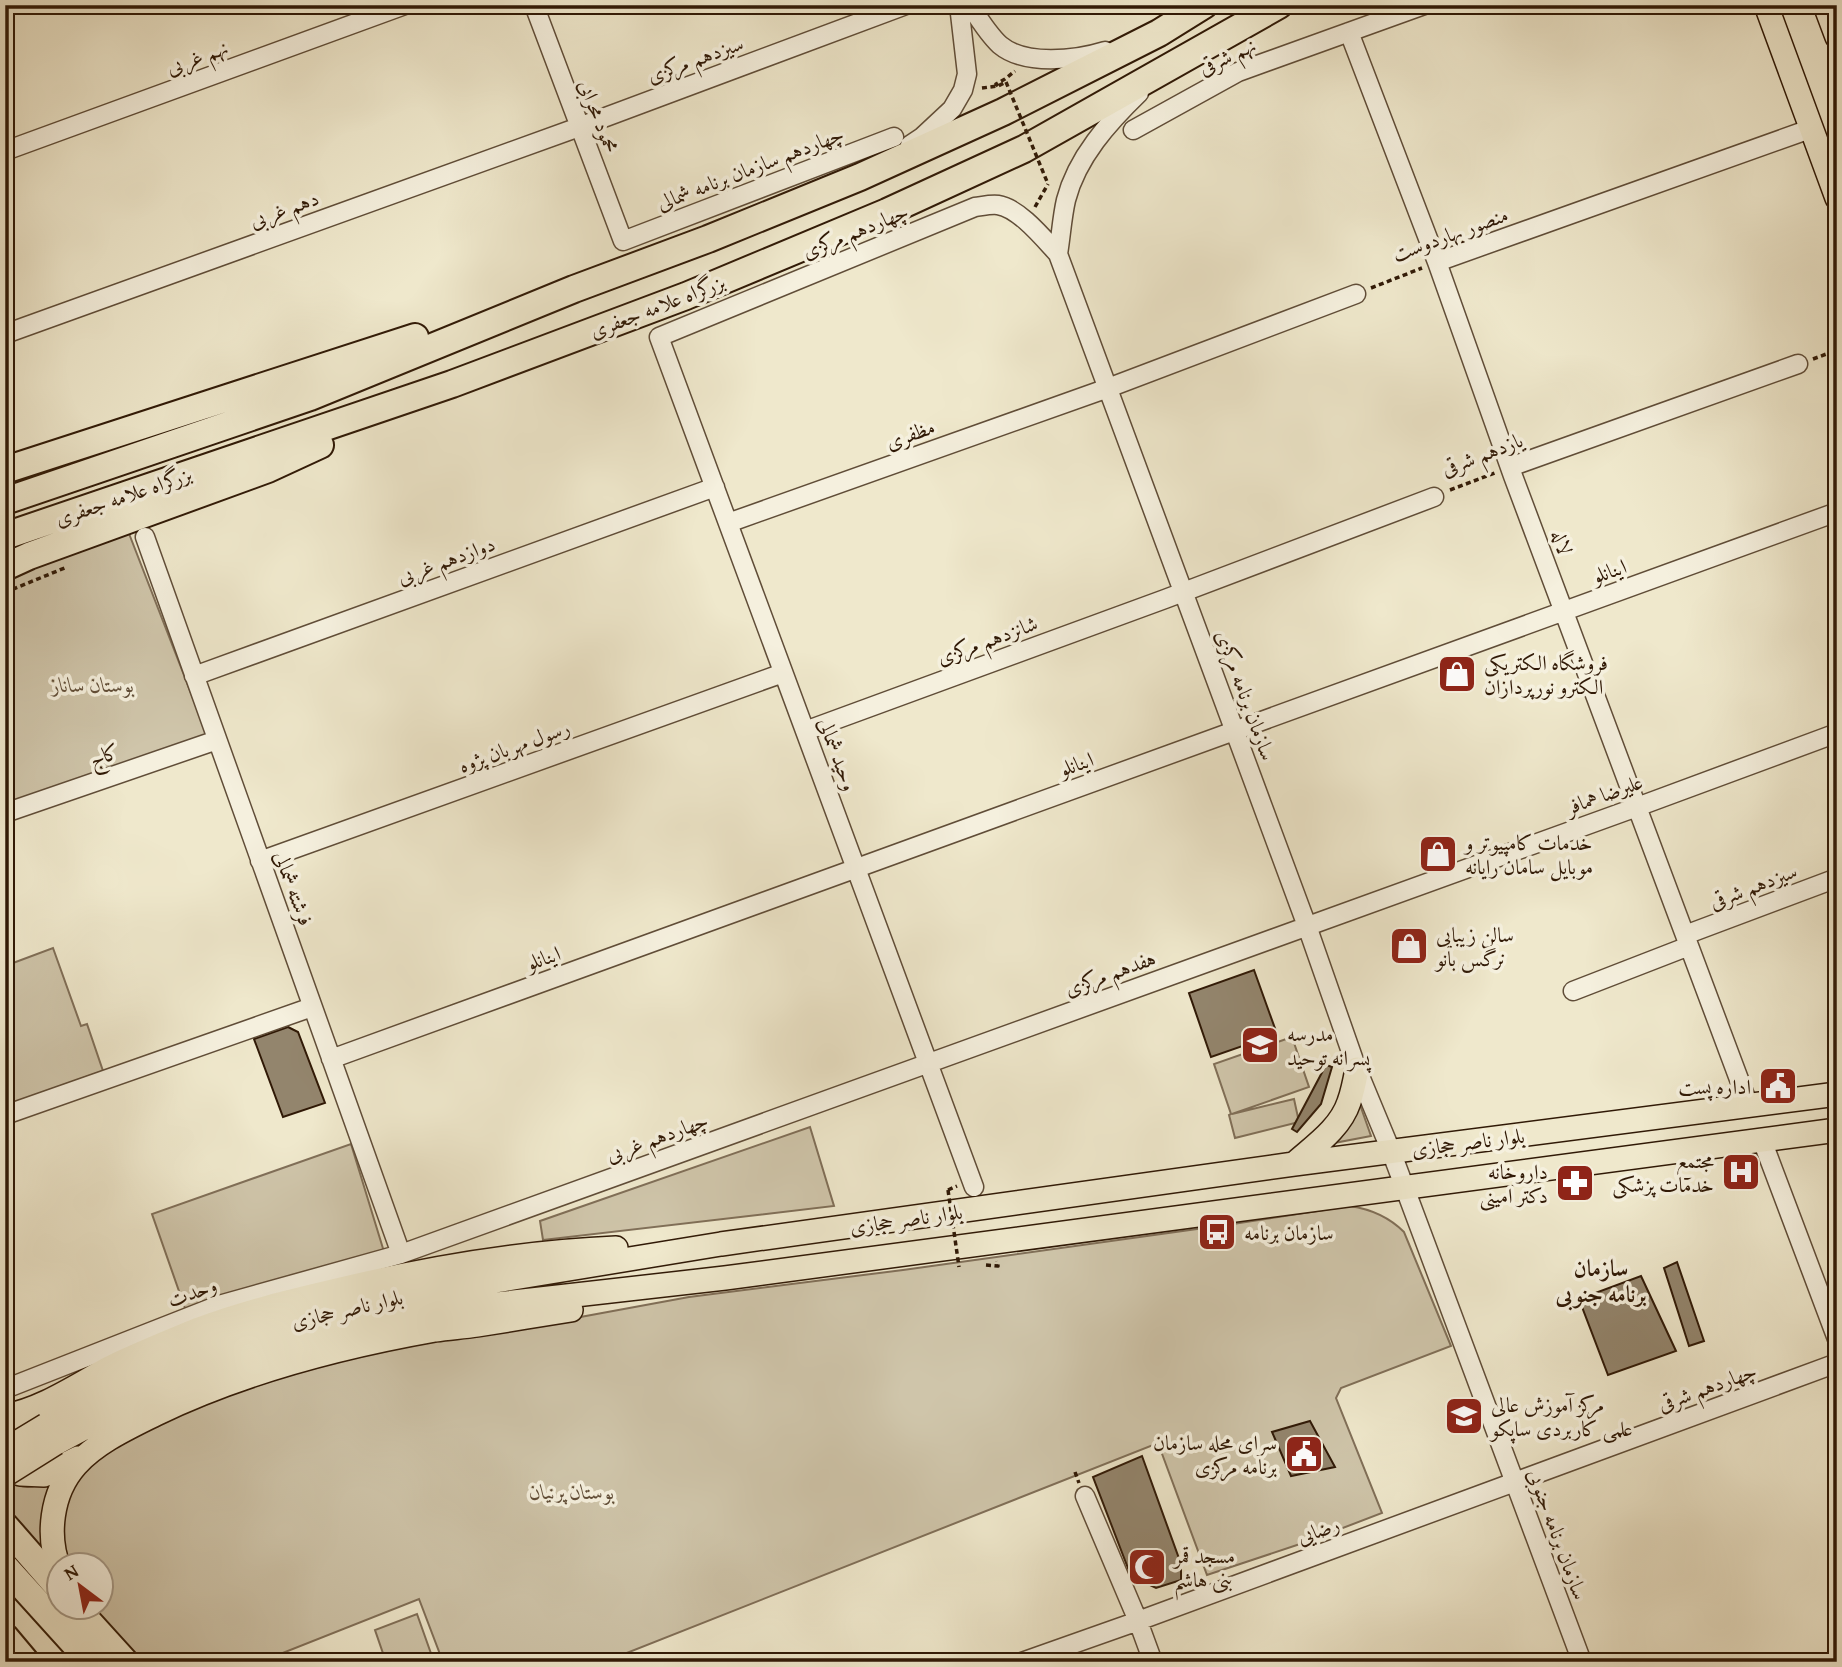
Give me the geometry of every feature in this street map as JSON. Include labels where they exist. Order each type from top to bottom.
[{"type":"highway","name":"بزرگراه علامه جعفری","points":[[5,500],[310,397],[574,289],[708,239],[860,177],[1003,113],[1158,33],[1204,5]]},
{"type":"highway","name":"بزرگراه علامه جعفری","points":[[5,536],[452,384],[686,296],[887,212],[1024,149],[1279,5]]},
{"type":"highway","points":[[5,470],[574,289]]},
{"type":"highway","points":[[5,567],[268,469],[452,384]]},
{"type":"highway","points":[[5,1525],[46,1573]]},
{"type":"highway","points":[[5,1567],[91,1662]]},
{"type":"highway","points":[[90,1622],[125,1662]]},
{"type":"highway","points":[[5,1637],[26,1662]]},
{"type":"main road","points":[[1766,5],[1837,198]]},
{"type":"main road","points":[[1825,5],[1837,37]]},
{"type":"main road","points":[[1294,1164],[1331,1132],[1342,1117],[1349,1104],[1357,1069]]},
{"type":"main road","name":"بلوار ناصر حجازی","points":[[5,1450],[118,1385],[176,1360],[252,1332],[360,1303],[721,1244],[1294,1164],[1837,1094]]},
{"type":"main road","name":"بلوار ناصر حجازی","points":[[5,1475],[45,1426],[129,1404],[196,1374],[259,1352],[361,1323],[479,1306],[725,1278],[1837,1129]]},
{"type":"main road","points":[[45,1426],[18,1419],[10,1429],[5,1453],[10,1465],[20,1474],[44,1475],[143,1421],[205,1392],[321,1354],[438,1330],[606,1304],[725,1278]]},
{"type":"main road","points":[[5,1416],[45,1426]]},
{"type":"main road","points":[[54,1552],[52,1529],[58,1497],[75,1466],[95,1448]]},
{"type":"street","name":"نهم غربی","points":[[5,150],[405,5]]},
{"type":"street","name":"محمود محرابی","points":[[534,5],[623,241]]},
{"type":"street","name":"سیزدهم مرکزی","points":[[579,127],[906,5]]},
{"type":"street","points":[[860,177],[922,137],[952,109],[963,90],[967,74],[959,5]]},
{"type":"street","points":[[970,5],[1000,46],[1020,55],[1051,60],[1087,57],[1158,33]]},
{"type":"street","name":"نهم شرقی","points":[[1133,130],[1238,72],[1424,5]]},
{"type":"street","name":"لاله","points":[[1349,32],[1437,262],[1510,467],[1749,1106]]},
{"type":"street","points":[[1058,254],[1066,200],[1083,160],[1121,110],[1157,75]]},
{"type":"street","name":"دهم غربی","points":[[5,334],[579,127]]},
{"type":"street","name":"منصور بهاردوست","points":[[1437,262],[1810,129]]},
{"type":"street","name":"چهاردهم سازمان برنامه شمالی","points":[[623,241],[894,137]]},
{"type":"street","name":"چهاردهم مرکزی","points":[[659,337],[975,207],[1000,205],[1016,213],[1058,254]]},
{"type":"street","name":"سازمان برنامه مرکزی","points":[[1058,254],[1307,926],[1357,1069],[1391,1152]]},
{"type":"street","points":[[1108,388],[1356,294]]},
{"type":"street","name":"وحید شمالی","points":[[659,337],[974,1187]]},
{"type":"street","name":"یازدهم شرقی","points":[[1510,467],[1798,364]]},
{"type":"street","name":"مظفری","points":[[728,523],[1108,388]]},
{"type":"street","name":"دوازدهم غربی","points":[[194,676],[715,487]]},
{"type":"street","name":"یازدهم شرقی","points":[[1184,592],[1434,496]]},
{"type":"street","name":"اینانلو","points":[[331,1059],[1837,512]]},
{"type":"street","name":"فرشته شمالی","points":[[145,537],[401,1254]]},
{"type":"street","name":"شانزدهم مرکزی","points":[[805,732],[1184,592]]},
{"type":"street","name":"رسول مهربان پژوه","points":[[260,861],[783,673]]},
{"type":"street","name":"علیرضا همافر","points":[[1307,926],[1837,733]]},
{"type":"street","name":"کاج","points":[[5,813],[217,740]]},
{"type":"street","name":"سیزدهم شرقی","points":[[1573,991],[1837,878]]},
{"type":"street","name":"هفدهم مرکزی","points":[[928,1063],[1307,926]]},
{"type":"street","points":[[5,1115],[312,1007]]},
{"type":"street","name":"چهاردهم غربی","points":[[401,1254],[928,1063]]},
{"type":"street","points":[[1762,1140],[1837,1339]]},
{"type":"street","name":"سازمان برنامه جنوبی","points":[[1391,1152],[1581,1662]]},
{"type":"street","name":"وحدت","points":[[5,1389],[219,1306],[401,1254]]},
{"type":"street","name":"چهاردهم شرقی","points":[[1514,1482],[1837,1363]]},
{"type":"street","name":"رضایی","points":[[1022,1662],[1514,1482]]},
{"type":"street","points":[[1085,1496],[1153,1662]]},
{"type":"path","points":[[1020,55],[1014,72],[996,84],[998,86],[1006,82],[1048,184],[1036,206]]},
{"type":"path","name":"منصور بهاردوست","points":[[1356,294],[1437,262]]},
{"type":"path","points":[[1798,364],[1837,350]]},
{"type":"path","name":"یازدهم شرقی","points":[[1434,496],[1510,467]]},
{"type":"path","points":[[953,1186],[948,1190],[958,1268]]},
{"type":"path","points":[[980,1264],[998,1266]]},
{"type":"green space","name":"بوستان ساناز","points":[[128,531],[208,737],[5,805],[5,574]]},
{"type":"green space","points":[[53,948],[81,1026],[87,1024],[103,1071],[5,1106],[5,966]]},
{"type":"green space","points":[[1292,1037],[1309,1087],[1232,1114],[1294,1099],[1299,1122],[1235,1138],[1229,1115],[1231,1114],[1214,1064]]},
{"type":"green space","points":[[1358,1099],[1371,1136],[1334,1143]]},
{"type":"green space","points":[[810,1127],[834,1206],[543,1240],[540,1221]]},
{"type":"green space","points":[[351,1144],[385,1255],[187,1314],[152,1214]]},
{"type":"green space","name":"بوستان پرنیان","points":[[1350,1206],[1379,1214],[1404,1232],[1451,1346],[1341,1388],[1336,1398],[1382,1513],[1207,1575],[1158,1443],[604,1662],[443,1662],[419,1599],[260,1662],[135,1662],[99,1622],[116,1622],[116,1552],[62,1552],[59,1516],[82,1467],[193,1404],[361,1350],[575,1318],[689,1297]]},
{"type":"green space","points":[[54,1477],[51,1552],[46,1552],[46,1559],[5,1515],[5,1484],[10,1481],[27,1487]]},
{"type":"green space","points":[[417,1614],[434,1662],[386,1662],[375,1630]]},
{"type":"building","points":[[1254,970],[1277,1034],[1211,1057],[1189,993]]},
{"type":"building","points":[[288,1027],[298,1032],[325,1103],[283,1117],[254,1039]]},
{"type":"building","points":[[1326,1065],[1332,1067],[1321,1104],[1297,1132],[1292,1129]]},
{"type":"building","points":[[1677,1262],[1704,1341],[1689,1346],[1664,1268]]},
{"type":"building","points":[[1641,1276],[1676,1351],[1608,1375],[1579,1299]]},
{"type":"building","points":[[1310,1421],[1335,1467],[1291,1476],[1272,1432]]},
{"type":"building","points":[[1142,1456],[1181,1564],[1181,1580],[1156,1588],[1131,1576],[1093,1477]]},
{"type":"place","name":"فروشگاه الکتریکی الکترو نورپردازان","points":[[1457,674]]},
{"type":"place","name":"خدمات کامپیوتر و موبایل سامان رایانه","points":[[1438,854]]},
{"type":"place","name":"سالن زیبایی نرگس بانو","points":[[1409,946]]},
{"type":"place","name":"مدرسه پسرانه توحید","points":[[1260,1045]]},
{"type":"place","name":"اداره پست","points":[[1778,1086]]},
{"type":"place","name":"مجتمع خدمات پزشکی","points":[[1741,1172]]},
{"type":"place","name":"داروخانه دکتر امینی","points":[[1575,1183]]},
{"type":"place","name":"سازمان برنامه","points":[[1217,1232]]},
{"type":"place","name":"مرکز آموزش عالی علمی کاربردی ساپکو","points":[[1464,1416]]},
{"type":"place","name":"سرای محله سازمان برنامه مرکزی","points":[[1304,1454]]},
{"type":"place","name":"مسجد قمر بنی هاشم","points":[[1147,1567]]},
{"type":"district","name":"سازمان برنامه جنوبی","points":[[1601,1280]]}]
